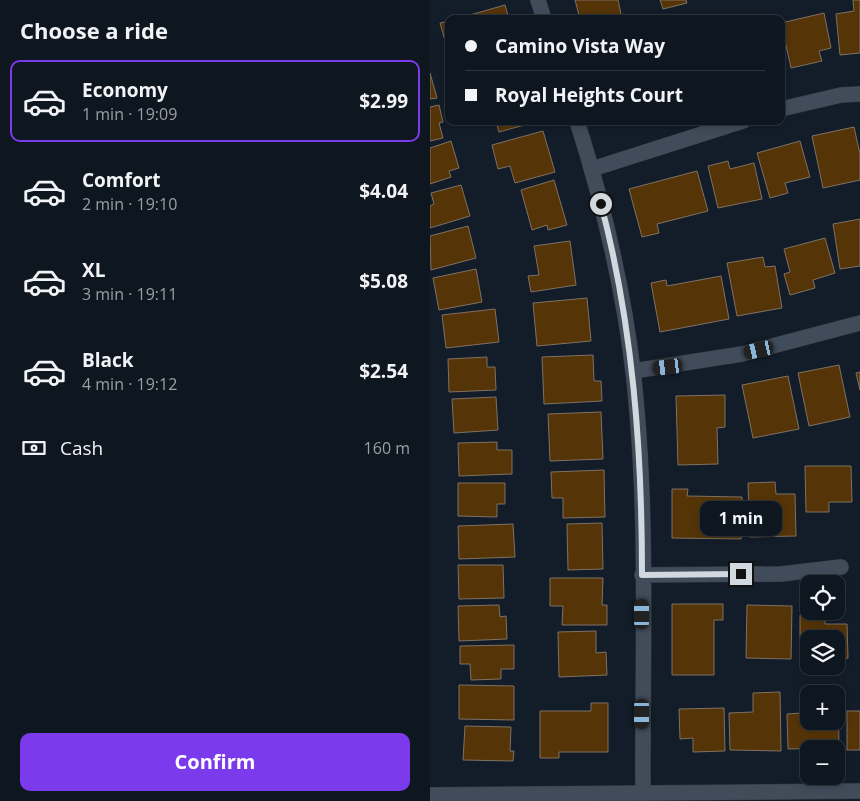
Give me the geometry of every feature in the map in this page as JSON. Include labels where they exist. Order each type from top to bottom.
[{"type":"street","points":[[538,0],[543,15]]},
{"type":"street","points":[[785,108],[842,95],[860,94]]},
{"type":"street","points":[[578,125],[592,169],[621,295],[633,371],[641,475],[643,793]]},
{"type":"street","points":[[592,169],[730,125]]},
{"type":"street","points":[[633,371],[742,354],[860,323]]},
{"type":"street","points":[[642,575],[781,574],[841,567]]},
{"type":"street","points":[[430,795],[860,791]]},
{"type":"building","points":[[575,0],[618,0],[621,15],[579,15]]},
{"type":"building","points":[[660,0],[686,0],[687,3],[663,9]]},
{"type":"building","points":[[853,0],[860,0],[860,53],[840,55],[836,14],[854,11]]},
{"type":"building","points":[[505,5],[508,15],[470,15]]},
{"type":"building","points":[[824,13],[831,48],[819,51],[822,61],[791,68],[785,41],[785,22]]},
{"type":"building","points":[[445,22],[445,41],[440,23]]},
{"type":"building","points":[[430,73],[437,98],[430,99]]},
{"type":"building","points":[[439,105],[443,122],[439,123],[443,138],[430,141],[430,107]]},
{"type":"building","points":[[497,125],[524,125],[499,132]]},
{"type":"building","points":[[854,127],[860,154],[860,180],[823,188],[812,136]]},
{"type":"building","points":[[543,131],[555,172],[515,183],[510,166],[498,169],[492,145]]},
{"type":"building","points":[[451,141],[459,168],[449,171],[451,177],[430,184],[430,148]]},
{"type":"building","points":[[800,141],[810,177],[785,183],[788,193],[770,198],[757,153]]},
{"type":"building","points":[[728,161],[730,169],[754,163],[762,199],[718,208],[708,166]]},
{"type":"building","points":[[697,171],[708,211],[657,224],[659,233],[642,237],[629,189]]},
{"type":"building","points":[[554,180],[567,225],[548,230],[547,225],[532,230],[521,190]]},
{"type":"building","points":[[461,185],[470,216],[430,228],[430,206],[434,204],[431,193]]},
{"type":"building","points":[[860,219],[860,266],[840,269],[833,224]]},
{"type":"building","points":[[468,226],[476,258],[431,270],[430,236]]},
{"type":"building","points":[[825,238],[835,273],[813,280],[815,288],[790,295],[784,274],[790,272],[784,249]]},
{"type":"building","points":[[570,241],[576,285],[531,292],[528,276],[539,275],[534,246]]},
{"type":"building","points":[[763,257],[765,267],[775,266],[782,308],[737,316],[727,263]]},
{"type":"building","points":[[476,269],[482,302],[439,310],[433,278]]},
{"type":"building","points":[[721,276],[729,319],[660,332],[651,283],[666,280],[667,286]]},
{"type":"building","points":[[587,298],[591,341],[537,346],[533,303]]},
{"type":"building","points":[[495,309],[499,342],[446,348],[442,315]]},
{"type":"building","points":[[593,355],[594,381],[601,381],[602,401],[544,404],[542,357]]},
{"type":"building","points":[[487,357],[487,367],[495,367],[496,390],[449,392],[448,359]]},
{"type":"building","points":[[839,365],[850,417],[809,426],[798,373]]},
{"type":"building","points":[[860,372],[860,390],[856,373]]},
{"type":"building","points":[[788,376],[799,429],[753,438],[742,385]]},
{"type":"building","points":[[725,395],[725,427],[717,428],[718,464],[678,465],[676,396]]},
{"type":"building","points":[[496,397],[498,430],[454,433],[452,399]]},
{"type":"building","points":[[601,412],[603,459],[550,461],[548,414]]},
{"type":"building","points":[[497,442],[497,450],[512,450],[512,474],[459,476],[458,443]]},
{"type":"building","points":[[805,466],[851,466],[852,502],[829,502],[829,512],[806,512]]},
{"type":"building","points":[[604,470],[605,517],[563,518],[563,498],[552,498],[551,472]]},
{"type":"building","points":[[775,482],[776,494],[795,494],[796,536],[750,537],[748,483]]},
{"type":"building","points":[[458,483],[505,483],[505,504],[497,504],[497,517],[458,516]]},
{"type":"building","points":[[672,489],[688,489],[687,496],[742,497],[741,539],[672,538]]},
{"type":"building","points":[[602,523],[603,569],[568,570],[567,524]]},
{"type":"building","points":[[513,524],[515,557],[459,559],[458,526]]},
{"type":"building","points":[[458,565],[503,565],[504,598],[459,599]]},
{"type":"building","points":[[550,578],[603,578],[602,605],[607,605],[607,625],[562,625],[563,606],[550,606]]},
{"type":"building","points":[[672,604],[723,604],[723,620],[714,620],[714,675],[672,675]]},
{"type":"building","points":[[499,605],[500,617],[506,616],[507,639],[459,641],[458,606]]},
{"type":"building","points":[[747,605],[792,606],[791,659],[746,658]]},
{"type":"building","points":[[800,620],[825,620],[825,624],[847,624],[848,658],[845,658],[845,630],[800,630]]},
{"type":"building","points":[[596,631],[596,653],[606,652],[607,675],[559,677],[558,632]]},
{"type":"building","points":[[514,645],[514,669],[501,669],[501,679],[471,680],[470,664],[460,664],[460,646]]},
{"type":"building","points":[[459,685],[514,686],[514,720],[459,719]]},
{"type":"building","points":[[780,692],[781,751],[730,750],[729,713],[753,712],[753,693]]},
{"type":"building","points":[[591,703],[608,703],[608,752],[559,752],[559,758],[540,758],[540,711],[591,711]]},
{"type":"building","points":[[724,708],[725,751],[693,752],[693,738],[680,739],[679,709]]},
{"type":"building","points":[[847,711],[860,711],[860,750],[847,750]]},
{"type":"building","points":[[800,713],[800,730],[839,730],[839,740],[800,740],[800,749],[788,749],[787,714]]},
{"type":"building","points":[[465,726],[511,727],[510,751],[514,751],[513,761],[463,760]]},
{"type":"route","points":[[601,204],[623,304],[633,371],[642,493],[642,575],[741,574]]}]
